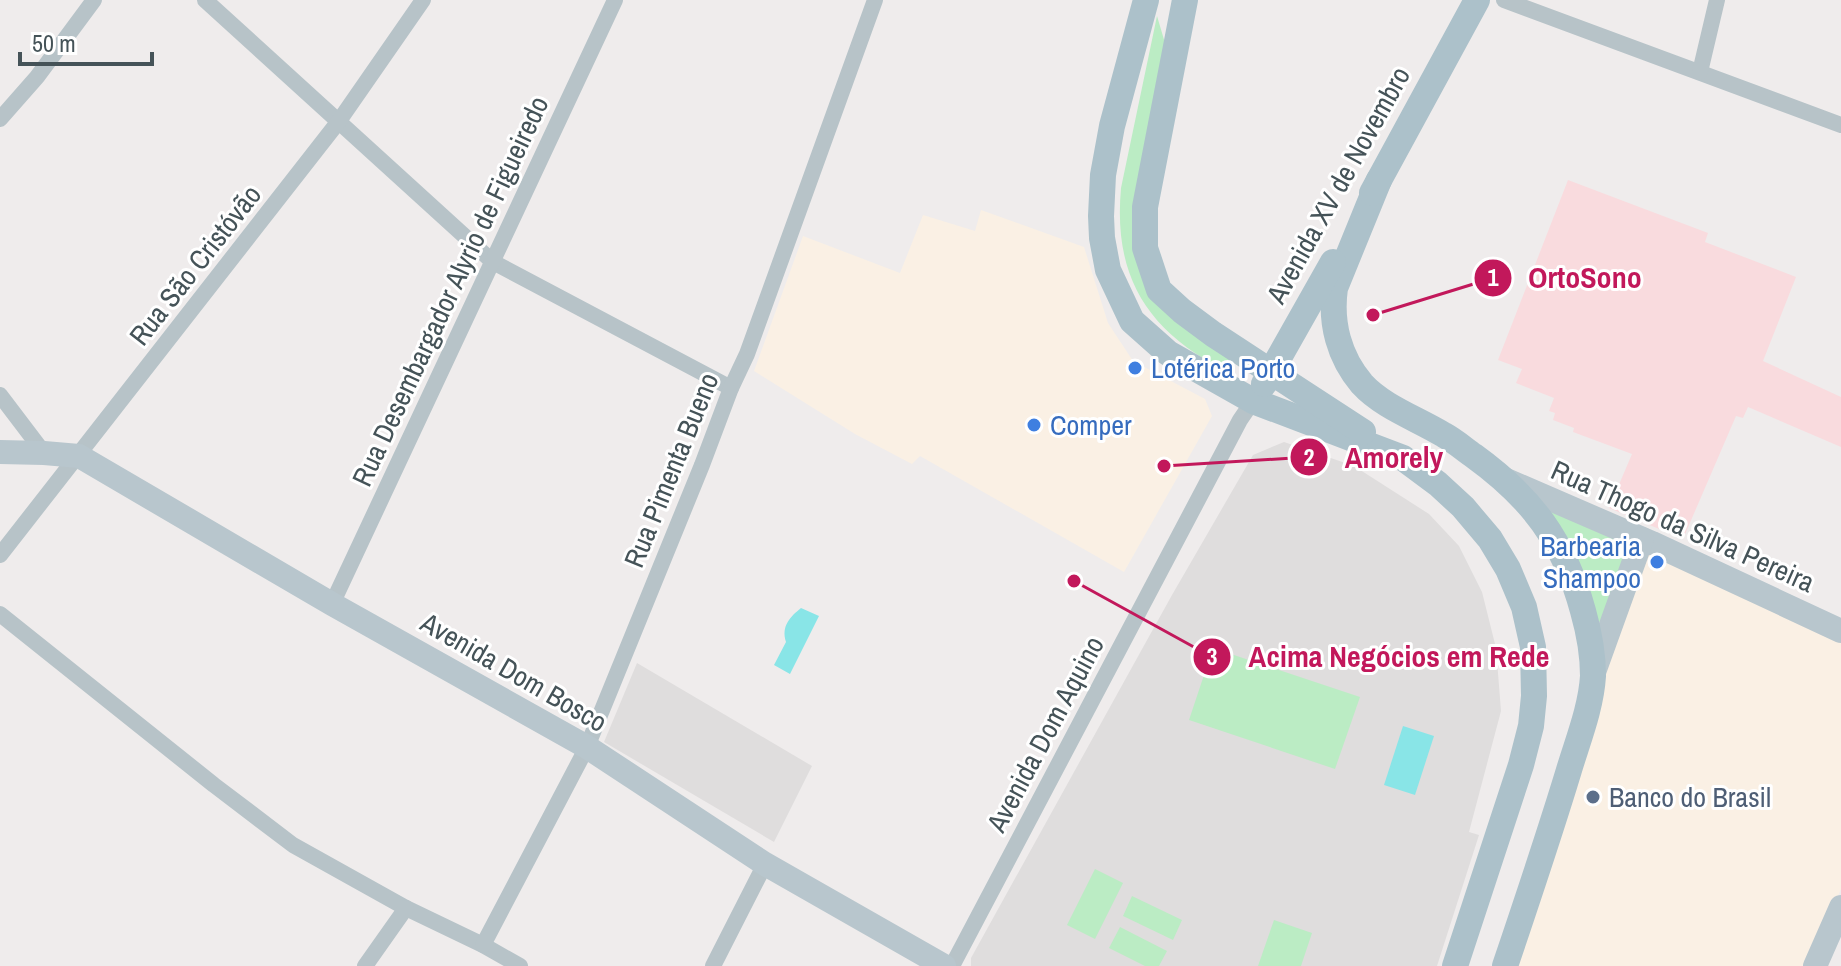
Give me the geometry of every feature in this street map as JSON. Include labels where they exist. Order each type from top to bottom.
[{"type":"main road","points":[[1146,0],[1112,126],[1103,175],[1101,216],[1108,270],[1132,321],[1168,353],[1253,401],[1403,458]]},
{"type":"main road","points":[[1162,0],[1176,45]]},
{"type":"main road","points":[[1185,0],[1145,207],[1145,248],[1159,290],[1182,311],[1438,484],[1490,539],[1508,569],[1524,607],[1533,647],[1531,726],[1455,966]]},
{"type":"main road","name":"Avenida XV de Novembro","points":[[1253,401],[1477,0]]},
{"type":"main road","points":[[1379,180],[1335,288],[1332,307],[1341,350],[1364,386],[1383,401],[1446,436],[1500,477],[1542,521],[1570,572],[1587,625],[1592,653],[1593,677],[1589,702],[1505,966]]},
{"type":"street","points":[[0,119],[37,77],[94,0]]},
{"type":"street","points":[[205,0],[493,262],[731,388]]},
{"type":"street","name":"Rua São Cristóvão","points":[[0,555],[339,121],[423,0]]},
{"type":"street","name":"Rua Desembargador Alyrio de Figueiredo","points":[[332,604],[615,0]]},
{"type":"street","name":"Rua Pimenta Bueno","points":[[483,945],[587,747],[747,354],[875,0]]},
{"type":"street","points":[[1504,0],[1841,125]]},
{"type":"street","points":[[1700,72],[1717,0]]},
{"type":"street","points":[[0,395],[44,453]]},
{"type":"street","name":"Avenida Dom Aquino","points":[[952,966],[1253,401]]},
{"type":"street","name":"Avenida Dom Bosco","points":[[0,452],[79,456],[332,604],[587,747],[765,864],[944,966]]},
{"type":"street","name":"Rua Thogo da Silva Pereira","points":[[1500,477],[1841,631]]},
{"type":"street","points":[[1593,677],[1642,539]]},
{"type":"street","points":[[0,614],[293,845],[406,908],[520,966]]},
{"type":"street","points":[[713,966],[765,864]]},
{"type":"street","points":[[1815,966],[1841,907]]},
{"type":"street","points":[[365,966],[406,908]]},
{"type":"shaded area","points":[[1568,180],[1708,233],[1705,242],[1796,277],[1763,361],[1841,397],[1841,447],[1748,407],[1743,418],[1736,416],[1683,539],[1609,508],[1632,454],[1573,432],[1574,428],[1553,420],[1555,413],[1549,411],[1554,398],[1516,383],[1522,369],[1498,360]]},
{"type":"shaded area","points":[[981,210],[1084,247],[1108,323],[1133,361],[1205,399],[1212,416],[1124,572],[920,456],[912,464],[855,434],[754,371],[803,236],[900,273],[923,215],[975,231]]},
{"type":"shaded area","points":[[1284,442],[1354,466],[1429,514],[1459,546],[1482,592],[1496,648],[1501,711],[1469,832],[1479,835],[1437,966],[971,966],[971,958],[1253,455]]},
{"type":"shaded area","points":[[1645,549],[1841,639],[1841,889],[1807,966],[1514,966]]},
{"type":"shaded area","points":[[637,663],[812,766],[774,842],[604,742]]},
{"type":"green space","points":[[1157,16],[1165,43],[1132,238],[1231,360],[1225,371],[1175,338],[1156,319],[1141,298],[1123,248],[1121,188]]},
{"type":"green space","points":[[1533,497],[1634,542],[1604,620],[1599,622]]},
{"type":"green space","points":[[1213,648],[1360,697],[1335,769],[1189,720]]},
{"type":"green space","points":[[1095,869],[1123,883],[1095,939],[1067,925]]},
{"type":"green space","points":[[1132,896],[1182,920],[1173,940],[1123,916]]},
{"type":"green space","points":[[1274,920],[1312,933],[1301,966],[1258,966]]},
{"type":"green space","points":[[1120,927],[1167,951],[1159,966],[1145,966],[1109,948]]},
{"type":"water","points":[[801,608],[819,616],[790,674],[774,665],[786,642],[788,622]]},
{"type":"water","points":[[1403,726],[1434,736],[1415,795],[1384,785]]},
{"type":"place","name":"OrtoSono","points":[[1373,315]]},
{"type":"place","name":"Lotérica Porto","points":[[1135,368]]},
{"type":"place","name":"Comper","points":[[1034,425]]},
{"type":"place","name":"Amorely","points":[[1164,466]]},
{"type":"place","name":"Barbearia Shampoo","points":[[1657,562]]},
{"type":"place","name":"Acima Negócios em Rede","points":[[1074,581]]},
{"type":"place","name":"Banco do Brasil","points":[[1593,797]]}]
